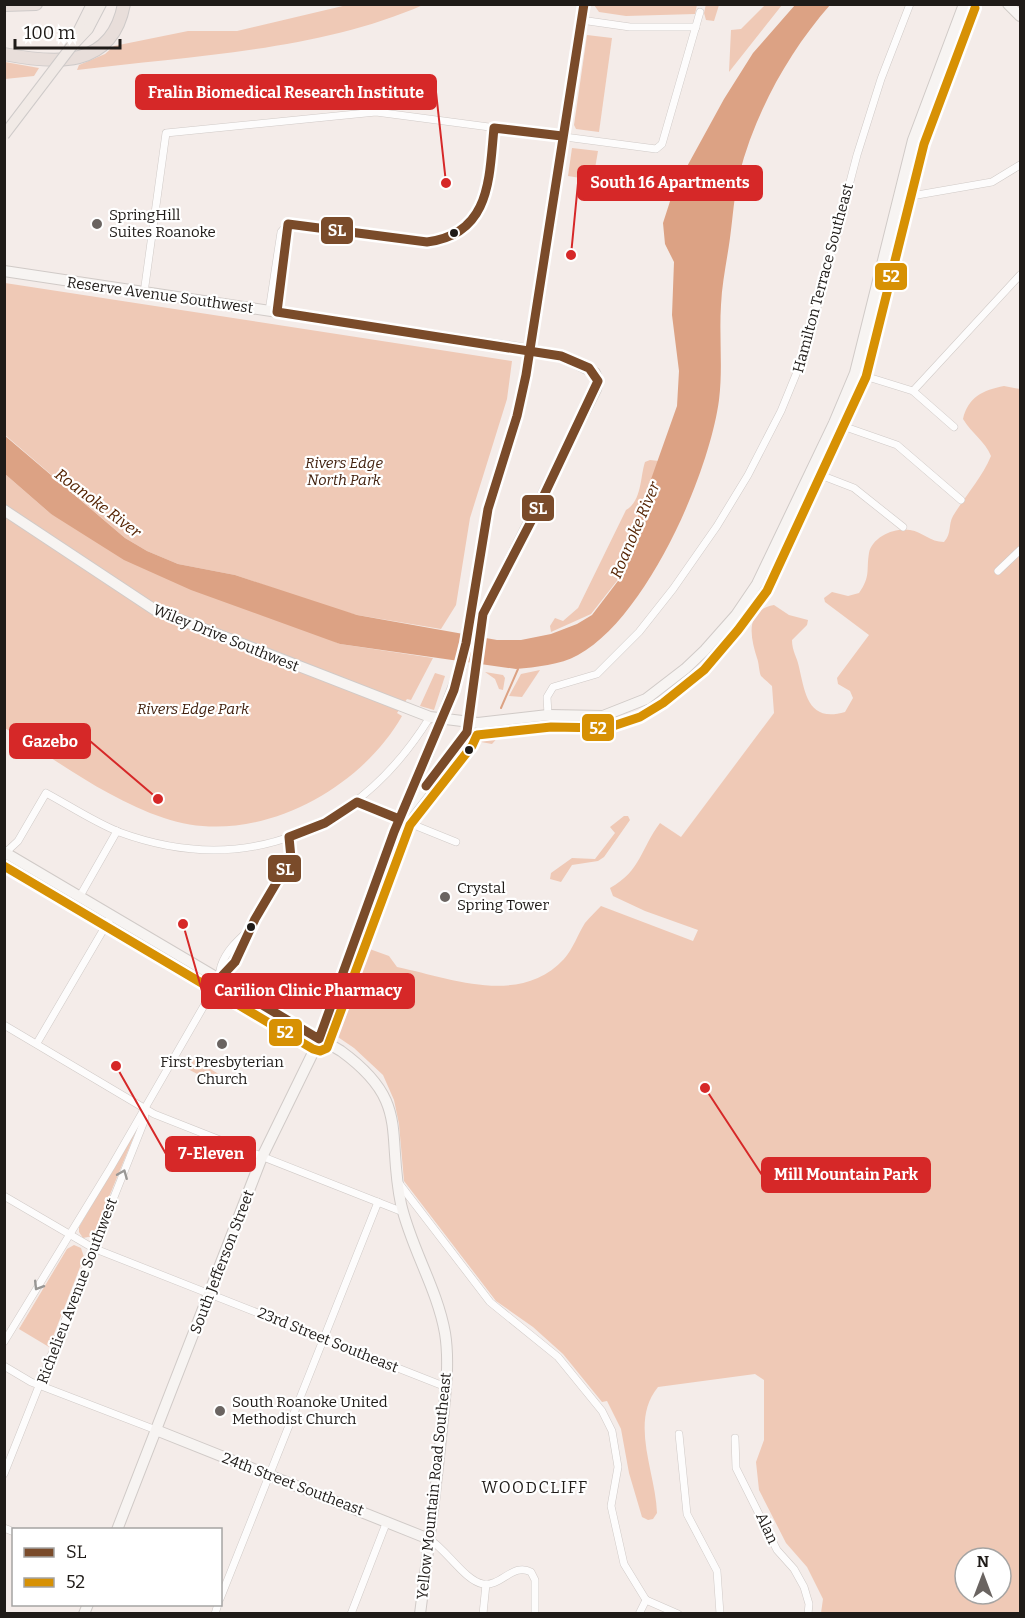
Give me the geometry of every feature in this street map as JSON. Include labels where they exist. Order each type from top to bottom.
[{"type":"highway","points":[[4,5],[36,4]]},
{"type":"highway","points":[[4,54],[54,61],[85,56],[99,48],[115,31],[124,4]]},
{"type":"main road","points":[[71,47],[92,4]]},
{"type":"main road","points":[[4,135],[71,47],[88,29],[101,4]]},
{"type":"street","name":"Hamilton Terrace Southeast","points":[[548,715],[547,697],[553,687],[597,674],[666,599],[729,507],[781,411],[806,350],[873,103],[910,4]]},
{"type":"street","name":"Wiley Drive Southwest","points":[[4,510],[155,610],[430,717],[468,723],[548,715],[603,716],[615,714],[646,699],[685,669],[728,624],[757,585],[834,423],[855,374],[913,140],[964,4]]},
{"type":"street","points":[[1008,4],[1020,16]]},
{"type":"street","name":"South Jefferson Street","points":[[118,1528],[262,1157],[320,1039],[399,819],[428,754],[461,667],[488,509],[515,425],[526,375],[584,5]]},
{"type":"street","points":[[144,293],[166,133],[375,112],[652,150],[660,147],[700,12]]},
{"type":"street","points":[[581,20],[630,27],[696,27]]},
{"type":"street","points":[[273,312],[288,224],[427,242],[443,242],[454,236],[468,223],[485,201],[494,128]]},
{"type":"street","points":[[900,198],[992,182],[1020,167]]},
{"type":"street","name":"Reserve Avenue Southwest","points":[[4,271],[530,350],[561,356],[581,364],[595,374],[598,381],[480,624],[468,723]]},
{"type":"street","points":[[913,391],[1020,275]]},
{"type":"street","points":[[855,374],[913,391],[954,427]]},
{"type":"street","points":[[834,423],[897,445],[960,500]]},
{"type":"street","points":[[810,471],[859,491],[903,527]]},
{"type":"street","points":[[998,571],[1020,550]]},
{"type":"street","points":[[5,853],[18,841],[46,793],[117,831],[155,842],[198,849],[234,849],[289,837],[325,823],[357,802],[393,769],[430,717]]},
{"type":"street","points":[[399,819],[463,739],[468,723]]},
{"type":"street","points":[[357,802],[456,842]]},
{"type":"street","points":[[80,896],[117,831]]},
{"type":"street","points":[[287,864],[292,852],[289,837]]},
{"type":"street","name":"Yellow Mountain Road Southeast","points":[[5,853],[320,1039],[362,1067],[384,1093],[391,1116],[403,1212],[443,1321],[447,1362],[420,1614]]},
{"type":"street","points":[[37,1043],[112,915]]},
{"type":"street","points":[[4,1342],[69,1236],[219,979],[221,965],[233,945],[249,930],[232,970],[219,979]]},
{"type":"street","points":[[4,1025],[144,1108],[403,1212]]},
{"type":"street","name":"Richelieu Avenue Southwest","points":[[4,1474],[146,1119],[144,1108]]},
{"type":"street","points":[[398,1182],[490,1302],[558,1357],[602,1411],[612,1431],[618,1467],[612,1506],[624,1564],[646,1600],[678,1614]]},
{"type":"street","name":"23rd Street Southeast","points":[[4,1196],[93,1248],[446,1387]]},
{"type":"street","points":[[222,1594],[378,1202]]},
{"type":"street","points":[[4,1366],[40,1385],[156,1430]]},
{"type":"street","name":"24th Street Southeast","points":[[156,1430],[429,1539]]},
{"type":"street","points":[[679,1434],[687,1514],[717,1571],[720,1614]]},
{"type":"street","name":"Alan","points":[[735,1438],[736,1467],[777,1550],[794,1569],[804,1587],[809,1604],[808,1614]]},
{"type":"street","points":[[351,1614],[387,1521]]},
{"type":"street","points":[[429,1539],[441,1546],[469,1576],[486,1584],[517,1570],[531,1572],[535,1580],[535,1614]]},
{"type":"street","points":[[483,1614],[486,1584]]},
{"type":"street","points":[[639,1614],[646,1600]]},
{"type":"green space","points":[[706,4],[719,5],[714,21],[706,20],[704,13]]},
{"type":"green space","points":[[347,5],[423,5],[341,33],[297,42],[253,50],[77,70],[79,65],[105,54],[114,46],[188,31],[237,31]]},
{"type":"green space","points":[[594,5],[697,5],[695,14],[626,16],[599,12]]},
{"type":"green space","points":[[765,5],[782,5],[729,72],[731,30],[741,29]]},
{"type":"green space","points":[[587,35],[612,38],[599,132],[576,129],[574,125]]},
{"type":"green space","points":[[5,62],[39,68],[34,76],[5,79]]},
{"type":"green space","points":[[572,148],[598,151],[593,180],[568,176]]},
{"type":"green space","name":"Rivers Edge North Park","points":[[5,283],[512,361],[507,399],[470,518],[456,605],[441,629],[357,615],[327,607],[235,575],[178,564],[147,551],[125,538],[5,435]]},
{"type":"green space","points":[[1004,386],[1020,389],[1020,1613],[821,1613],[823,1599],[807,1567],[786,1543],[759,1490],[756,1462],[764,1440],[764,1380],[755,1374],[658,1387],[645,1416],[646,1448],[657,1513],[653,1519],[648,1520],[642,1517],[629,1473],[621,1429],[607,1401],[602,1402],[563,1354],[533,1327],[496,1301],[404,1181],[399,1124],[394,1100],[383,1075],[354,1048],[332,1033],[364,947],[389,956],[397,967],[462,982],[506,986],[527,982],[546,974],[564,959],[585,923],[601,906],[693,941],[698,930],[645,911],[613,896],[610,888],[634,867],[660,823],[681,837],[774,713],[772,686],[761,676],[753,641],[752,625],[758,612],[774,605],[789,615],[808,620],[807,625],[792,640],[806,696],[816,709],[823,713],[845,712],[853,698],[850,691],[838,684],[837,678],[869,635],[825,602],[824,598],[832,592],[848,596],[859,593],[867,578],[871,547],[885,534],[904,529],[944,542],[953,516],[991,456],[963,419],[969,405],[983,392]]},
{"type":"green space","points":[[659,461],[632,530],[620,577],[591,614],[551,632],[550,626],[555,618],[563,621],[578,608],[626,510],[638,495],[645,462]]},
{"type":"green space","name":"Rivers Edge Park","points":[[5,474],[51,514],[340,644],[433,658],[411,700],[407,699],[397,713],[402,716],[383,743],[359,768],[331,790],[300,807],[267,819],[232,826],[198,826],[164,818],[143,810],[102,790],[5,728]]},
{"type":"green space","points":[[540,670],[522,697],[509,696],[521,674]]},
{"type":"green space","points":[[485,672],[503,675],[505,678],[503,690],[499,689],[495,679]]},
{"type":"green space","points":[[435,673],[445,676],[434,710],[420,706]]},
{"type":"green space","points":[[499,731],[500,735],[492,744],[481,742],[468,753],[464,751],[468,746],[466,744],[478,734]]},
{"type":"green space","points":[[459,752],[462,753],[427,799],[432,804],[426,812],[416,814],[416,808]]},
{"type":"green space","points":[[624,816],[628,816],[630,820],[604,857],[598,861],[572,865],[561,882],[550,879],[551,873],[572,858],[595,859],[615,833],[610,827]]},
{"type":"green space","points":[[192,1058],[227,1079],[218,1085],[186,1068]]},
{"type":"green space","points":[[138,1126],[93,1236],[83,1238],[79,1227]]},
{"type":"green space","points":[[74,1245],[81,1248],[84,1257],[49,1347],[19,1329],[67,1249]]},
{"type":"water","name":"Roanoke River","points":[[795,5],[830,5],[800,43],[775,85],[754,129],[739,175],[723,280],[719,400],[713,431],[702,466],[688,504],[650,578],[627,610],[603,636],[578,655],[556,663],[516,669],[340,644],[191,590],[124,560],[51,514],[5,474],[4,435],[125,538],[147,551],[178,564],[235,575],[357,615],[497,640],[521,640],[551,634],[577,624],[592,615],[621,577],[633,530],[677,406],[679,371],[672,315],[674,262],[665,244],[663,223],[673,192],[724,99],[753,53]]},
{"type":"waterway","points":[[501,708],[518,669]]},
{"type":"tunnel","points":[[249,930],[287,864]]},
{"type":"transit line","name":"SL","points":[[399,819],[357,802],[325,823],[289,837],[291,858],[255,919],[235,962],[219,979],[319,1039],[394,832],[454,690],[466,643],[488,509],[517,416],[526,375],[584,4]]},
{"type":"transit line","name":"52","points":[[4,866],[313,1049],[320,1051],[327,1048],[410,825],[472,746],[477,735],[551,727],[607,728],[640,717],[663,703],[704,670],[767,591],[866,377],[924,144],[975,8]]},
{"type":"transit line","name":"SL","points":[[426,786],[467,732],[483,614],[537,510],[598,381],[589,368],[561,356],[277,312],[288,224],[427,242],[448,237],[464,228],[475,216],[483,201],[494,128],[562,136]]},
{"type":"place","name":"Fralin Biomedical Research Institute","points":[[446,183]]},
{"type":"place","name":"SpringHill Suites Roanoke","points":[[97,224]]},
{"type":"place","name":"South 16 Apartments","points":[[571,255]]},
{"type":"place","name":"Gazebo","points":[[158,799]]},
{"type":"place","name":"Crystal Spring Tower","points":[[445,897]]},
{"type":"place","name":"Carilion Clinic Pharmacy","points":[[183,924]]},
{"type":"place","name":"First Presbyterian Church","points":[[222,1044]]},
{"type":"place","name":"7-Eleven","points":[[116,1066]]},
{"type":"place","name":"Mill Mountain Park","points":[[705,1088]]},
{"type":"place","name":"South Roanoke United Methodist Church","points":[[220,1411]]},
{"type":"district","name":"WOODCLIFF","points":[[535,1487]]}]
